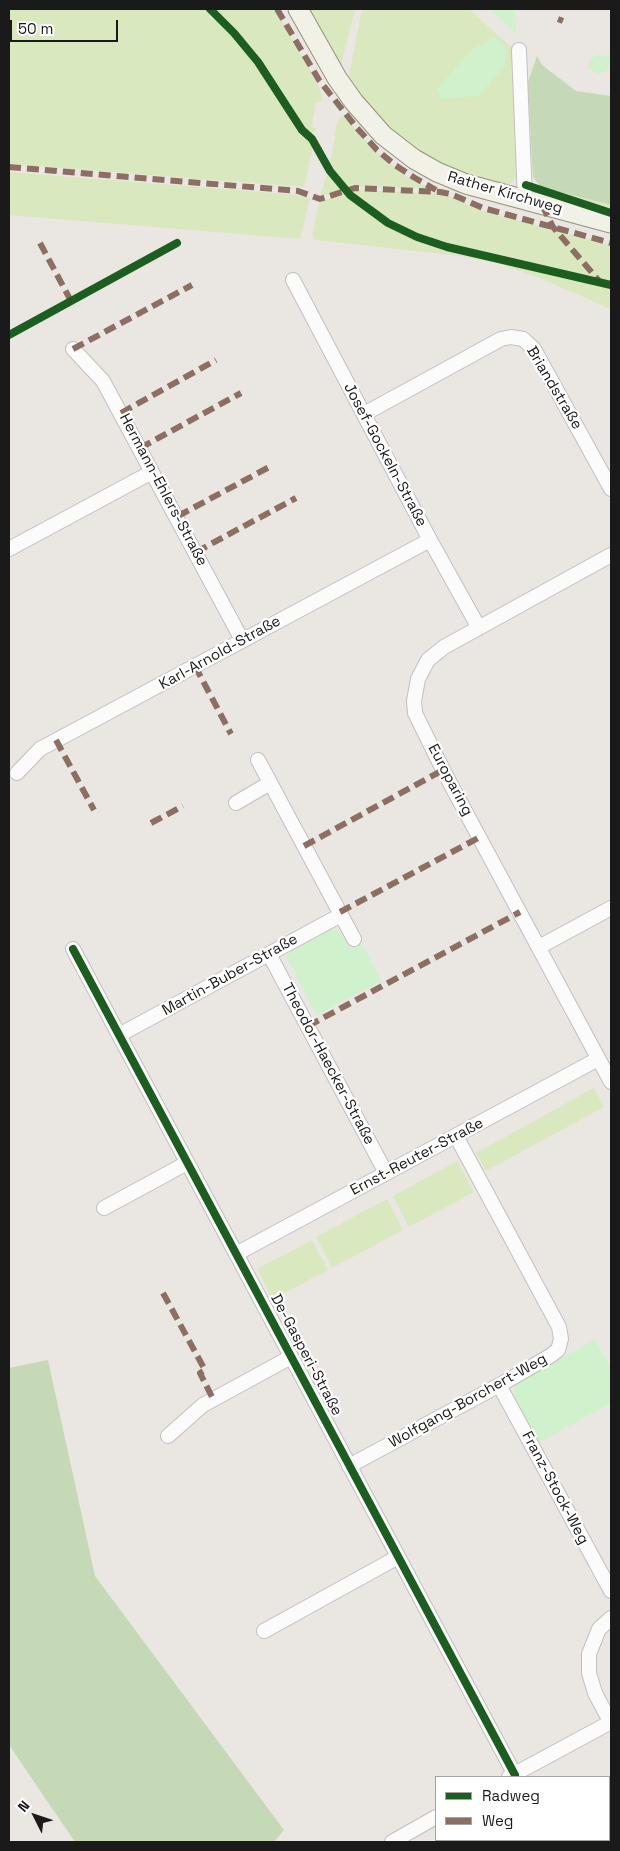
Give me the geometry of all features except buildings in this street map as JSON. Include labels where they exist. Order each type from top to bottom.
[{"type":"main road","name":"Rather Kirchweg","points":[[298,9],[345,90],[371,122],[390,141],[414,159],[466,184],[611,223]]},
{"type":"street","points":[[519,50],[525,200]]},
{"type":"street","name":"Josef-Gockeln-Straße","points":[[293,280],[322,338],[478,628]]},
{"type":"street","name":"Briandstraße","points":[[364,414],[501,339],[511,337],[523,339],[534,349],[611,489]]},
{"type":"street","name":"Hermann-Ehlers-Straße","points":[[73,349],[104,380],[242,640]]},
{"type":"street","points":[[9,549],[152,472]]},
{"type":"street","name":"Karl-Arnold-Straße","points":[[17,773],[40,749],[430,540]]},
{"type":"street","name":"Europaring","points":[[611,555],[444,647],[428,660],[418,678],[414,702],[416,713],[443,770],[611,1082]]},
{"type":"street","points":[[258,760],[354,939]]},
{"type":"street","points":[[236,803],[270,783]]},
{"type":"street","points":[[539,947],[611,908]]},
{"type":"street","name":"Martin-Buber-Straße","points":[[119,1035],[341,915]]},
{"type":"street","name":"De-Gasperi-Straße","points":[[72,949],[398,1556],[512,1776]]},
{"type":"street","name":"Theodor-Haecker-Straße","points":[[269,954],[386,1173]]},
{"type":"street","name":"Ernst-Reuter-Straße","points":[[236,1254],[598,1059]]},
{"type":"street","name":"Wolfgang-Borchert-Weg","points":[[349,1466],[499,1385],[558,1350],[561,1339],[559,1327],[456,1136]]},
{"type":"street","points":[[104,1208],[187,1163]]},
{"type":"street","points":[[168,1436],[203,1405],[291,1357]]},
{"type":"street","name":"Franz-Stock-Weg","points":[[499,1385],[611,1591]]},
{"type":"street","points":[[264,1631],[398,1556]]},
{"type":"street","points":[[512,1776],[611,1723],[595,1694],[589,1673],[589,1654],[599,1629],[611,1618]]},
{"type":"street","points":[[392,1842],[435,1818]]},
{"type":"green space","points":[[9,9],[205,9],[211,13],[209,17],[213,20],[216,18],[233,35],[312,142],[312,151],[304,187],[9,164]]},
{"type":"green space","points":[[214,9],[276,9],[320,89],[322,102],[316,102],[312,127],[317,128],[313,133],[309,134],[302,126],[254,50],[234,27]]},
{"type":"green space","points":[[304,9],[355,9],[341,65]]},
{"type":"green space","points":[[362,9],[469,9],[518,53],[518,174],[513,182],[507,185],[473,178],[451,169],[412,147],[378,117],[349,76]]},
{"type":"green space","points":[[490,9],[515,9],[516,33]]},
{"type":"green space","points":[[495,37],[504,45],[506,53],[505,66],[478,96],[442,99],[437,89],[471,50]]},
{"type":"green space","points":[[600,54],[601,57],[610,54],[611,58],[608,70],[598,74],[587,68],[592,58]]},
{"type":"green space","points":[[537,56],[542,65],[576,91],[611,96],[611,205],[541,187],[533,177],[528,82]]},
{"type":"green space","points":[[342,115],[382,157],[407,177],[430,189],[368,186],[347,188],[330,165],[337,123]]},
{"type":"green space","points":[[9,172],[299,195],[310,198],[300,239],[9,215]]},
{"type":"green space","points":[[329,174],[341,189],[320,197],[326,176]]},
{"type":"green space","points":[[541,187],[611,205],[611,209],[542,189]]},
{"type":"green space","points":[[357,190],[442,194],[488,213],[611,245],[611,283],[461,248],[427,238],[385,218],[352,192]]},
{"type":"green space","points":[[344,192],[385,225],[424,244],[611,289],[611,309],[542,279],[501,264],[461,256],[315,240],[313,230],[319,203]]},
{"type":"green space","points":[[330,929],[337,930],[343,934],[351,949],[362,943],[381,981],[317,1015],[286,956],[290,950]]},
{"type":"green space","points":[[594,1088],[604,1107],[486,1171],[476,1153]]},
{"type":"green space","points":[[457,1161],[474,1192],[409,1227],[393,1196]]},
{"type":"green space","points":[[387,1199],[403,1230],[332,1268],[316,1237]]},
{"type":"green space","points":[[312,1240],[328,1270],[273,1299],[257,1269]]},
{"type":"green space","points":[[595,1340],[611,1369],[611,1403],[538,1443],[515,1400],[514,1389],[520,1380]]},
{"type":"green space","points":[[48,1360],[95,1576],[284,1830],[274,1842],[75,1842],[9,1745],[9,1368]]},
{"type":"marked path","points":[[277,9],[319,80],[357,128],[377,150],[395,165],[436,190]]},
{"type":"marked path","points":[[558,19],[563,21]]},
{"type":"marked path","points":[[9,167],[298,191],[320,199],[355,188],[440,192],[451,194],[483,208],[611,243]]},
{"type":"marked path","points":[[542,205],[553,227],[600,282]]},
{"type":"marked path","points":[[40,243],[71,301]]},
{"type":"marked path","points":[[73,349],[192,285]]},
{"type":"marked path","points":[[121,413],[216,360]]},
{"type":"marked path","points":[[140,448],[241,393]]},
{"type":"marked path","points":[[178,516],[273,465]]},
{"type":"marked path","points":[[196,552],[296,498]]},
{"type":"marked path","points":[[195,666],[231,734]]},
{"type":"marked path","points":[[56,740],[94,810]]},
{"type":"marked path","points":[[304,846],[443,770]]},
{"type":"marked path","points":[[151,823],[183,806]]},
{"type":"marked path","points":[[340,912],[480,837]]},
{"type":"marked path","points":[[308,1026],[520,912]]},
{"type":"marked path","points":[[163,1293],[205,1370],[200,1373],[213,1399]]},
{"type":"cycle path","points":[[210,9],[234,33],[258,62],[302,130],[312,139],[330,171],[350,195],[388,223],[417,237],[447,247],[611,285]]},
{"type":"cycle path","points":[[526,185],[611,213]]},
{"type":"cycle path","points":[[9,335],[177,243]]},
{"type":"cycle path","points":[[73,949],[515,1775]]}]
